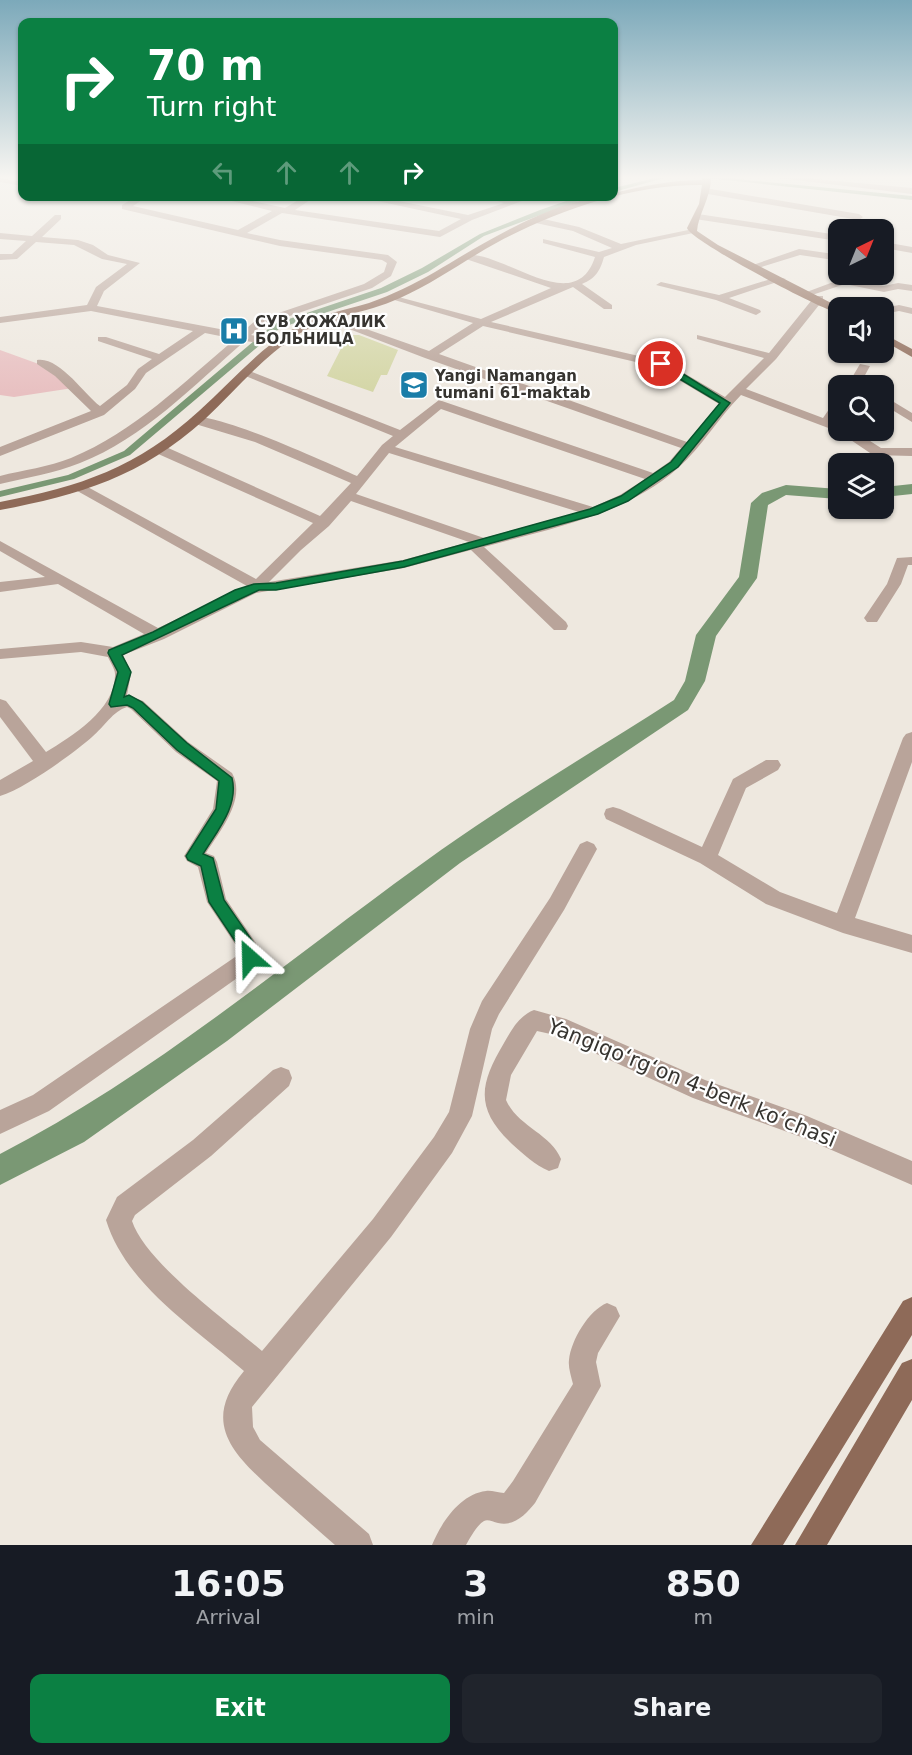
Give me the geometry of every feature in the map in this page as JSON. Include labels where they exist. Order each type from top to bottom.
[{"type":"main road","points":[[0,506],[79,488],[126,470],[161,450],[247,373],[276,343],[301,328],[395,297],[480,250]]},
{"type":"main road","points":[[722,250],[828,304]]},
{"type":"main road","points":[[894,343],[912,354]]},
{"type":"main road","points":[[765,1545],[912,1310]]},
{"type":"main road","points":[[810,1545],[912,1373]]},
{"type":"street","points":[[0,270],[21,250]]},
{"type":"street","points":[[92,308],[100,289],[135,263],[105,257],[95,250]]},
{"type":"street","points":[[0,480],[75,461],[110,443],[151,417],[259,322],[368,286],[388,274],[392,262],[385,257],[330,250]]},
{"type":"street","points":[[581,250],[600,255],[613,250]]},
{"type":"street","points":[[755,266],[799,252],[828,256]]},
{"type":"street","points":[[429,356],[481,323],[517,305],[574,284],[595,271],[600,255]]},
{"type":"street","points":[[0,256],[14,257]]},
{"type":"street","points":[[469,257],[560,288]]},
{"type":"street","points":[[719,298],[781,279]]},
{"type":"street","points":[[0,654],[81,647],[114,653],[158,635],[239,592],[258,586],[276,586],[369,571],[594,512],[625,498],[674,465],[726,403],[772,357],[814,295],[844,281],[884,289],[898,286],[912,288]]},
{"type":"street","points":[[574,284],[609,307]]},
{"type":"street","points":[[661,285],[719,298],[756,312]]},
{"type":"street","points":[[395,297],[481,323],[661,364],[726,403]]},
{"type":"street","points":[[0,320],[92,308],[276,343]]},
{"type":"street","points":[[894,309],[912,311]]},
{"type":"street","points":[[328,319],[690,447]]},
{"type":"street","points":[[2,448],[100,412],[131,387],[142,371],[204,329]]},
{"type":"street","points":[[702,337],[772,357]]},
{"type":"street","points":[[102,339],[159,358]]},
{"type":"street","points":[[41,362],[64,375],[71,381],[81,399],[100,412]]},
{"type":"street","points":[[860,375],[864,366]]},
{"type":"street","points":[[247,373],[402,435]]},
{"type":"street","points":[[738,390],[828,424]]},
{"type":"street","points":[[258,586],[282,557],[324,523],[387,448],[439,404],[655,478]]},
{"type":"street","points":[[894,406],[912,418]]},
{"type":"street","points":[[196,420],[234,428],[359,482]]},
{"type":"street","points":[[861,441],[878,452],[912,452]]},
{"type":"street","points":[[387,448],[594,512]]},
{"type":"street","points":[[161,450],[324,523]]},
{"type":"street","points":[[79,488],[258,586]]},
{"type":"street","points":[[349,496],[407,514],[478,544],[560,626]]},
{"type":"street","points":[[0,545],[158,635]]},
{"type":"street","points":[[872,618],[894,584],[902,561],[912,561]]},
{"type":"street","points":[[0,586],[57,579]]},
{"type":"street","points":[[0,789],[45,762],[98,724],[116,704],[124,672],[122,662],[114,653]]},
{"type":"street","points":[[0,1122],[41,1103],[250,958],[252,952],[217,902],[207,862],[194,856],[223,810],[227,787],[226,778],[182,747],[137,705],[129,700],[116,704]]},
{"type":"street","points":[[0,705],[45,762]]},
{"type":"street","points":[[843,924],[912,741]]},
{"type":"street","points":[[707,858],[739,784],[772,765]]},
{"type":"street","points":[[613,814],[707,858],[773,898],[843,924],[912,944]]},
{"type":"street","points":[[358,1545],[250,1450],[239,1436],[236,1423],[238,1404],[244,1389],[264,1370],[382,1228],[443,1145],[460,1116],[482,1029],[490,1008],[557,904],[587,849]]},
{"type":"street","name":"Yangiqoʻrgʻon 4-berk koʻchasi","points":[[549,1159],[510,1128],[500,1114],[492,1096],[496,1077],[527,1026],[534,1020],[542,1020],[558,1026],[701,1090],[800,1125],[912,1173]]},
{"type":"street","points":[[264,1370],[149,1269],[123,1235],[119,1220],[126,1206],[202,1148],[280,1078]]},
{"type":"street","points":[[447,1545],[472,1511],[487,1505],[502,1509],[513,1506],[524,1492],[587,1386],[582,1362],[586,1347],[607,1316]]},
{"type":"shaded area","points":[[0,350],[47,367],[73,388],[14,397],[0,395]]},
{"type":"building","points":[[348,335],[359,335],[398,350],[387,375],[381,375],[373,392],[327,376]]},
{"type":"waterway","points":[[0,494],[71,477],[127,453],[277,326],[384,290],[425,270],[457,250]]},
{"type":"waterway","points":[[894,491],[912,489]]},
{"type":"waterway","points":[[0,1170],[73,1132],[217,1032],[451,856],[681,705],[695,681],[706,635],[748,578],[760,503],[768,496],[786,490],[828,493]]},
{"type":"place","name":"СУВ ХОЖАЛИК БОЛЬНИЦА","points":[[234,331]]},
{"type":"place","name":"Yangi Namangan tumani 61-maktab","points":[[414,385]]},
{"type":"route","points":[[250,958],[252,952],[217,902],[207,862],[194,857],[223,810],[227,787],[226,778],[182,747],[137,705],[129,700],[116,704],[124,672],[122,662],[114,653],[158,635],[239,592],[258,586],[276,586],[404,564],[594,512],[625,498],[674,465],[726,403],[678,372],[661,364]]}]
